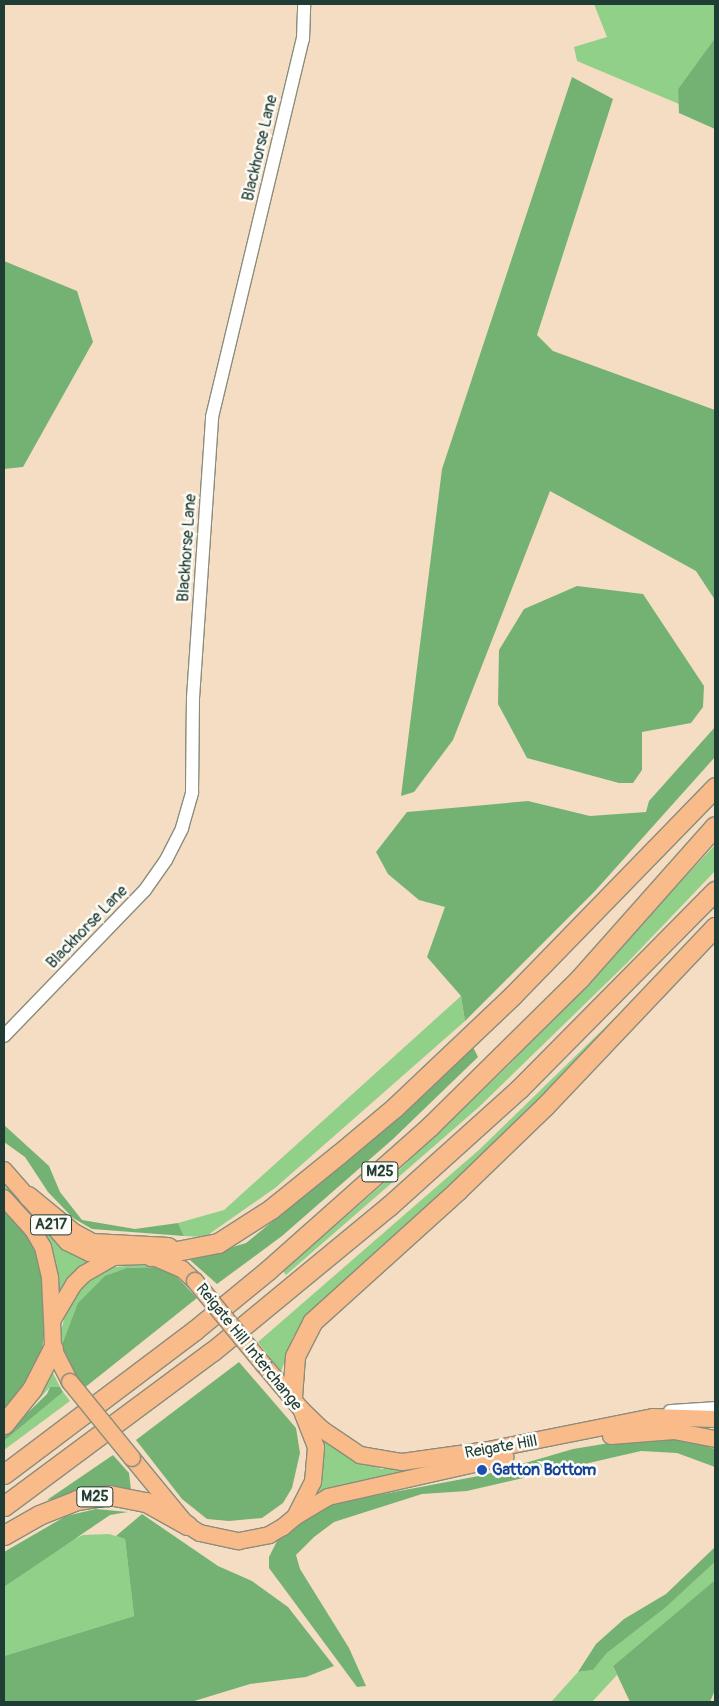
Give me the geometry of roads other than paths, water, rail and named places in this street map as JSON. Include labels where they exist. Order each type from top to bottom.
[{"type":"highway","name":"M25","points":[[151,1256],[195,1249],[218,1243],[271,1209],[394,1108],[574,936],[715,787]]},
{"type":"highway","name":"M25","points":[[4,1474],[106,1400],[203,1324],[430,1126],[580,978],[715,826]]},
{"type":"highway","name":"M25","points":[[4,1506],[213,1351],[389,1206],[526,1082],[715,891]]},
{"type":"highway","points":[[297,1403],[295,1356],[312,1322],[458,1190],[538,1113],[715,927]]},
{"type":"highway","name":"M25","points":[[28,1196],[73,1233],[92,1243],[195,1249]]},
{"type":"highway","points":[[4,1424],[32,1390],[53,1348]]},
{"type":"highway","name":"M25","points":[[4,1535],[76,1500],[109,1495],[146,1502],[187,1525]]},
{"type":"main road","name":"A217","points":[[4,1170],[67,1242],[90,1253],[113,1257]]},
{"type":"main road","name":"A217","points":[[4,1198],[33,1230],[43,1248],[50,1278],[52,1321]]},
{"type":"main road","name":"Reigate Hill Interchange","points":[[151,1256],[182,1270],[195,1280],[297,1403],[314,1436],[317,1458],[313,1482],[295,1517],[269,1535],[239,1541],[211,1537],[187,1525],[70,1382],[53,1348],[52,1321],[74,1284],[94,1267],[113,1257],[151,1256]]},
{"type":"main road","name":"Reigate Hill","points":[[297,1403],[344,1446],[360,1455],[384,1461],[434,1459],[653,1417],[715,1419]]},
{"type":"main road","name":"Reigate Hill","points":[[295,1517],[314,1503],[337,1495],[622,1433],[674,1431],[715,1439]]},
{"type":"street","name":"Blackhorse Lane","points":[[4,1036],[145,890],[166,860],[182,828],[192,792],[193,698],[212,418],[303,39],[304,4]]},
{"type":"street","points":[[476,1450],[621,1417],[659,1411],[715,1408]]},
{"type":"place","name":"Gatton Bottom","points":[[482,1470]]}]
